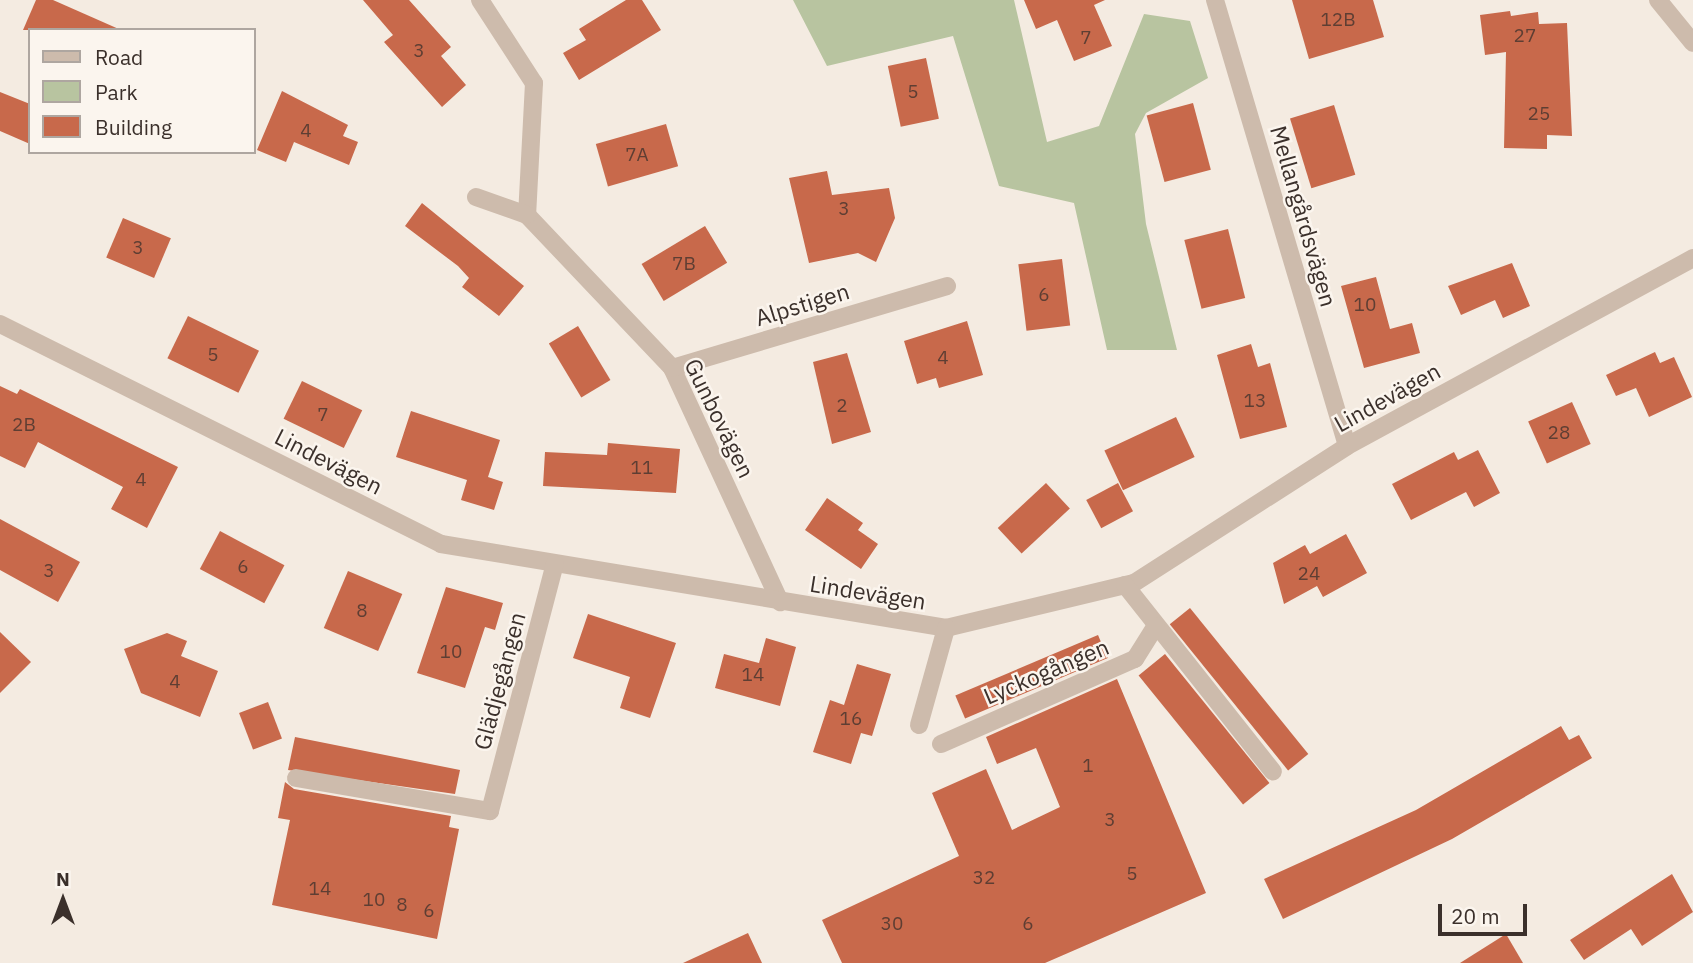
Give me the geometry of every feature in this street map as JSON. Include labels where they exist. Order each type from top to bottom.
[{"type":"street","points":[[480,0],[534,83],[527,215]]},
{"type":"street","name":"Mellangårdsvägen","points":[[1215,0],[1347,446]]},
{"type":"street","points":[[1658,0],[1693,43]]},
{"type":"street","name":"Gunbovägen","points":[[476,197],[527,215],[672,368],[780,602]]},
{"type":"street","name":"Lindevägen","points":[[0,324],[440,544],[946,628],[1125,585],[1173,563],[1347,446],[1693,258]]},
{"type":"street","name":"Alpstigen","points":[[672,368],[947,286]]},
{"type":"street","name":"Glädjegången","points":[[296,778],[491,811],[555,564]]},
{"type":"street","points":[[1125,585],[1273,772]]},
{"type":"street","name":"Lyckogången","points":[[941,744],[1135,659],[1156,626]]},
{"type":"street","points":[[919,725],[946,628]]},
{"type":"green space","points":[[793,0],[1014,0],[1047,142],[1099,126],[1144,14],[1190,21],[1208,78],[1146,113],[1135,134],[1146,224],[1177,350],[1107,350],[1074,203],[999,186],[953,36],[827,66]]},
{"type":"building","points":[[36,0],[53,0],[116,28],[28,28],[23,30]]},
{"type":"building","points":[[363,0],[409,0],[451,47],[441,56],[466,85],[442,107],[384,42],[393,35]]},
{"type":"building","points":[[626,0],[642,0],[661,30],[579,80],[563,53],[586,40],[579,29]]},
{"type":"building","points":[[1024,0],[1105,0],[1094,5],[1112,46],[1074,61],[1057,20],[1036,29]]},
{"type":"building","points":[[1292,0],[1373,0],[1384,37],[1309,59]]},
{"type":"building","points":[[1510,11],[1511,16],[1538,12],[1539,24],[1567,23],[1572,136],[1547,135],[1547,149],[1504,148],[1506,52],[1485,55],[1480,15]]},
{"type":"building","points":[[926,58],[939,119],[901,127],[888,66]]},
{"type":"building","points":[[282,91],[348,125],[343,136],[358,142],[349,165],[294,142],[286,162],[257,150]]},
{"type":"building","points":[[0,92],[28,103],[28,143],[0,131]]},
{"type":"building","points":[[1193,103],[1211,170],[1164,182],[1147,115]]},
{"type":"building","points":[[1334,105],[1355,175],[1311,188],[1290,118]]},
{"type":"building","points":[[666,124],[678,166],[608,186],[596,144]]},
{"type":"building","points":[[827,171],[832,195],[889,188],[895,218],[876,262],[858,253],[809,263],[789,178]]},
{"type":"building","points":[[422,203],[524,286],[499,316],[462,287],[469,278],[458,266],[405,226]]},
{"type":"building","points":[[123,218],[171,238],[154,278],[106,258]]},
{"type":"building","points":[[705,226],[727,263],[664,301],[642,264]]},
{"type":"building","points":[[1228,229],[1245,298],[1202,309],[1184,240]]},
{"type":"building","points":[[1062,259],[1070,326],[1026,331],[1018,264]]},
{"type":"building","points":[[1512,263],[1530,306],[1503,318],[1495,300],[1461,315],[1448,286]]},
{"type":"building","points":[[1376,277],[1390,329],[1412,323],[1420,353],[1364,368],[1341,286]]},
{"type":"building","points":[[188,316],[259,351],[238,393],[167,358]]},
{"type":"building","points":[[967,321],[983,375],[939,388],[936,378],[917,384],[904,341]]},
{"type":"building","points":[[578,326],[610,380],[581,398],[549,344]]},
{"type":"building","points":[[1251,344],[1258,367],[1270,363],[1287,427],[1240,439],[1217,355]]},
{"type":"building","points":[[1655,352],[1660,363],[1674,357],[1692,397],[1649,417],[1636,388],[1616,396],[1606,375]]},
{"type":"building","points":[[847,353],[871,432],[832,444],[813,362]]},
{"type":"building","points":[[302,381],[362,410],[344,448],[284,419]]},
{"type":"building","points":[[0,386],[17,394],[20,389],[178,467],[147,528],[111,509],[123,487],[38,442],[25,468],[0,456]]},
{"type":"building","points":[[1572,402],[1591,444],[1547,464],[1528,422]]},
{"type":"building","points":[[411,411],[500,440],[488,477],[503,482],[494,510],[461,500],[467,480],[396,457]]},
{"type":"building","points":[[1176,417],[1195,457],[1123,490],[1104,450]]},
{"type":"building","points":[[608,443],[680,449],[676,493],[543,486],[545,452],[607,455]]},
{"type":"building","points":[[1478,450],[1500,493],[1474,507],[1466,492],[1411,520],[1392,484],[1454,452],[1458,460]]},
{"type":"building","points":[[1046,483],[1070,509],[1022,554],[998,528]]},
{"type":"building","points":[[1118,483],[1133,511],[1101,528],[1086,500]]},
{"type":"building","points":[[827,498],[863,523],[858,530],[878,544],[861,569],[805,530]]},
{"type":"building","points":[[0,519],[80,562],[58,602],[0,570]]},
{"type":"building","points":[[220,531],[284,565],[264,603],[200,569]]},
{"type":"building","points":[[1346,534],[1367,573],[1323,597],[1317,586],[1284,604],[1273,563],[1305,545],[1310,554]]},
{"type":"building","points":[[348,571],[402,594],[378,651],[324,628]]},
{"type":"building","points":[[446,587],[503,603],[495,630],[485,627],[465,688],[417,673]]},
{"type":"building","points":[[1190,608],[1308,754],[1288,770],[1170,624]]},
{"type":"building","points":[[588,614],[676,643],[650,718],[620,708],[630,677],[573,658]]},
{"type":"building","points":[[0,632],[31,662],[0,693]]},
{"type":"building","points":[[167,633],[187,641],[181,656],[218,671],[200,717],[141,693],[124,649]]},
{"type":"building","points":[[1098,635],[1108,658],[965,719],[955,696]]},
{"type":"building","points":[[766,638],[796,647],[780,706],[715,688],[724,654],[759,663]]},
{"type":"building","points":[[1165,654],[1269,783],[1243,804],[1139,675]]},
{"type":"building","points":[[857,664],[891,674],[872,736],[861,733],[851,764],[813,752],[830,700],[844,705]]},
{"type":"building","points":[[1117,679],[1206,893],[1045,963],[842,963],[822,920],[959,856],[932,793],[986,769],[1012,830],[1060,807],[1036,748],[997,764],[986,737]]},
{"type":"building","points":[[268,702],[282,738],[253,750],[239,713]]},
{"type":"building","points":[[1561,726],[1569,740],[1579,735],[1592,758],[1452,839],[1283,919],[1264,879],[1416,810]]},
{"type":"building","points":[[295,737],[460,770],[455,794],[288,770]]},
{"type":"building","points":[[285,782],[294,789],[451,816],[449,827],[459,829],[437,939],[272,905],[290,820],[278,818]]},
{"type":"building","points":[[1672,874],[1693,912],[1642,946],[1631,929],[1584,960],[1570,940]]},
{"type":"building","points":[[748,933],[762,963],[683,963]]},
{"type":"building","points":[[1506,934],[1523,963],[1460,963]]}]
